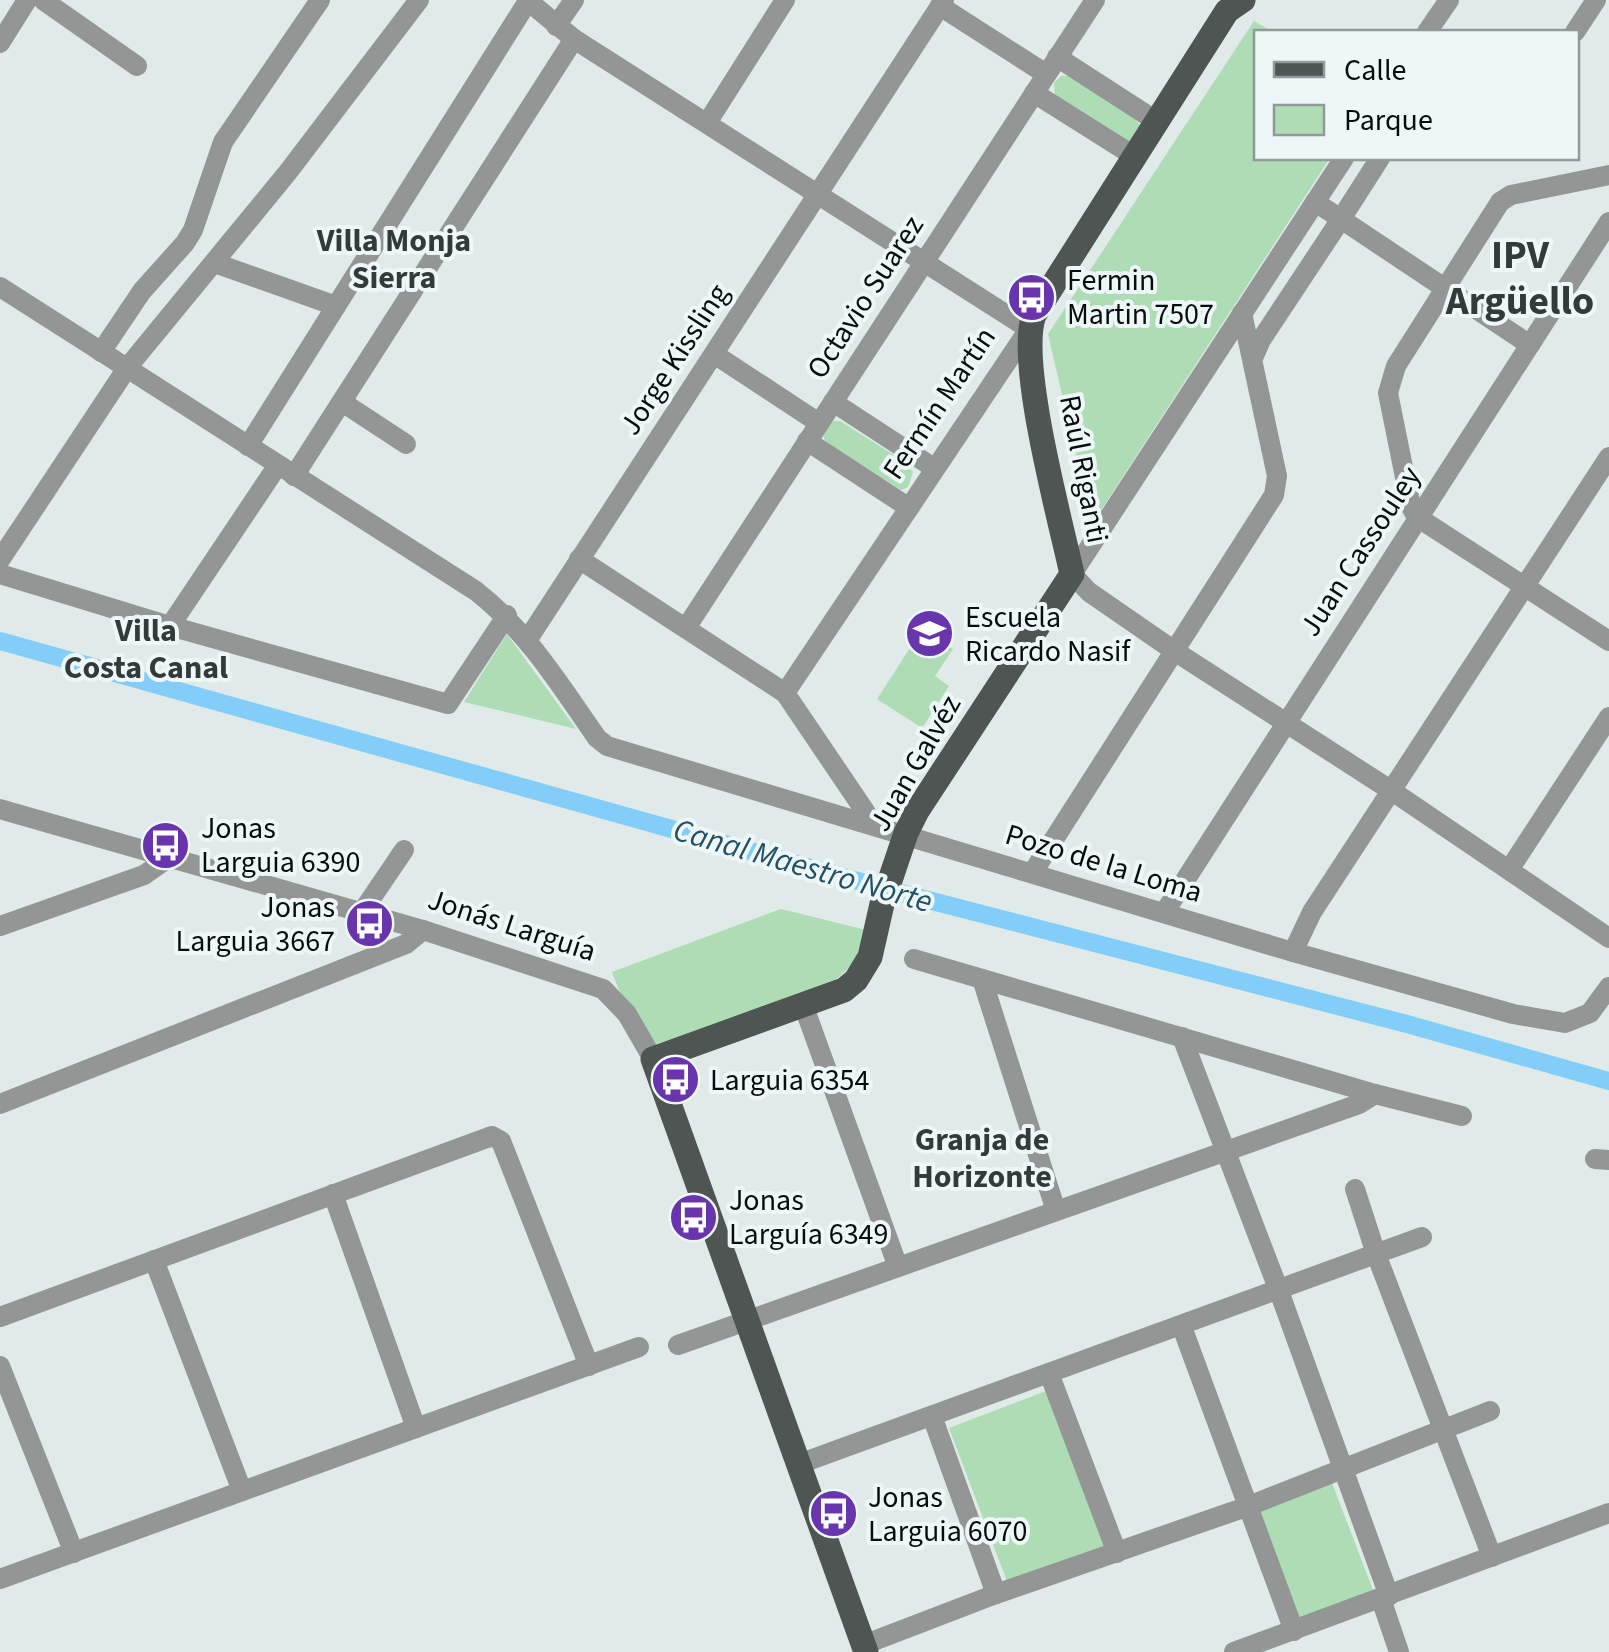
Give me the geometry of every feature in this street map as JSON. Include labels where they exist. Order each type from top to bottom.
[{"type":"main road","name":"Fermín Martín","points":[[1029,329],[1039,304],[1156,121],[1227,12],[1243,0]]},
{"type":"main road","name":"Raúl Riganti","points":[[1029,329],[1031,373],[1072,574]]},
{"type":"main road","name":"Juan Galvéz","points":[[653,1058],[844,990],[865,969],[895,864],[917,811],[1072,574]]},
{"type":"main road","name":"Jonás Larguía","points":[[653,1058],[864,1648]]},
{"type":"street","points":[[43,0],[137,66]]},
{"type":"street","points":[[101,352],[142,291],[185,243],[223,142],[320,0]]},
{"type":"street","points":[[0,560],[127,368],[215,263],[419,0]]},
{"type":"street","points":[[248,446],[527,0],[565,33],[1029,329]]},
{"type":"street","points":[[170,626],[286,470],[342,402],[565,33],[574,0]]},
{"type":"street","points":[[707,123],[786,0]]},
{"type":"street","name":"Octavio Suarez","points":[[686,628],[1095,0]]},
{"type":"street","points":[[1428,30],[1449,0]]},
{"type":"street","points":[[1576,30],[1596,0]]},
{"type":"street","points":[[942,3],[1156,121]]},
{"type":"street","name":"Jorge Kissling","points":[[528,639],[942,3]]},
{"type":"street","points":[[0,43],[15,6]]},
{"type":"street","points":[[1034,93],[1134,156]]},
{"type":"street","name":"Juan Galvéz","points":[[1072,574],[1343,160]]},
{"type":"street","points":[[1252,358],[1379,160]]},
{"type":"street","points":[[1609,176],[1510,195],[1500,202],[1396,366],[1388,392],[1411,507],[1417,517],[1609,641]]},
{"type":"street","points":[[1314,202],[1530,346]]},
{"type":"street","name":"Juan Cassouley","points":[[1164,913],[1609,222]]},
{"type":"street","points":[[215,263],[336,306]]},
{"type":"street","points":[[0,287],[476,591],[507,615],[528,639]]},
{"type":"street","points":[[1033,872],[1274,496],[1278,476],[1242,313]]},
{"type":"street","name":"Fermín Martín","points":[[785,693],[1029,329]]},
{"type":"street","points":[[714,354],[819,422]]},
{"type":"street","points":[[342,402],[406,444]]},
{"type":"street","points":[[832,402],[934,468]]},
{"type":"street","points":[[807,441],[908,507]]},
{"type":"street","points":[[1294,952],[1312,912],[1609,457]]},
{"type":"street","points":[[579,559],[785,693],[873,824]]},
{"type":"street","points":[[0,574],[448,704],[507,615]]},
{"type":"street","name":"Raúl Riganti","points":[[1072,574],[1089,592],[1176,652],[1392,790],[1609,938]]},
{"type":"street","name":"Pozo de la Loma","points":[[528,639],[596,738],[607,746],[1294,952],[1549,1022],[1565,1023],[1585,1016],[1609,987]]},
{"type":"street","points":[[1509,870],[1609,717]]},
{"type":"street","name":"Jonás Larguía","points":[[0,809],[423,930],[603,989],[627,1014],[653,1058]]},
{"type":"street","points":[[362,912],[404,850]]},
{"type":"street","points":[[0,926],[144,875],[171,856]]},
{"type":"street","points":[[0,1104],[406,944],[423,930]]},
{"type":"street","points":[[914,958],[1374,1094],[1462,1116]]},
{"type":"street","points":[[982,979],[1056,1211]]},
{"type":"street","points":[[804,1006],[898,1267]]},
{"type":"street","points":[[1182,1037],[1279,1291],[1385,1598],[1399,1652]]},
{"type":"street","points":[[678,1345],[1359,1104],[1374,1094]]},
{"type":"street","points":[[0,1317],[492,1136],[501,1141],[589,1366]]},
{"type":"street","points":[[1355,1188],[1376,1254],[1492,1557]]},
{"type":"street","points":[[333,1194],[416,1428]]},
{"type":"street","points":[[799,1464],[1422,1237]]},
{"type":"street","points":[[154,1260],[242,1491]]},
{"type":"street","points":[[1182,1326],[1294,1630]]},
{"type":"street","points":[[0,1578],[639,1347]]},
{"type":"street","points":[[0,1366],[74,1552]]},
{"type":"street","points":[[1049,1373],[1118,1553]]},
{"type":"street","points":[[864,1648],[996,1594],[1246,1506],[1490,1411]]},
{"type":"street","points":[[932,1416],[996,1594]]},
{"type":"street","points":[[1234,1652],[1609,1513]]},
{"type":"green space","points":[[1254,21],[1270,30],[1254,30],[1254,160],[1329,160],[1092,524],[1048,334]]},
{"type":"green space","points":[[1061,76],[1069,76],[1142,126],[1130,144],[1055,98],[1054,83]]},
{"type":"green space","points":[[831,421],[840,421],[900,459],[913,472],[908,487],[901,490],[826,443],[823,436]]},
{"type":"green space","points":[[507,634],[576,729],[464,702]]},
{"type":"green space","points":[[939,640],[953,649],[935,676],[949,686],[922,728],[877,699],[912,645],[928,656]]},
{"type":"green space","points":[[781,909],[870,931],[856,961],[827,988],[656,1044],[620,993],[612,972]]},
{"type":"green space","points":[[1046,1391],[1105,1548],[1008,1584],[949,1428]]},
{"type":"green space","points":[[1332,1483],[1373,1590],[1298,1619],[1257,1511]]},
{"type":"waterway","name":"Canal Maestro Norte","points":[[0,641],[897,892],[1407,1024],[1609,1081]]},
{"type":"place","name":"Fermin Martin 7507","points":[[1032,297]]},
{"type":"place","name":"Escuela Ricardo Nasif","points":[[930,634]]},
{"type":"place","name":"Jonas Larguia 6390","points":[[166,845]]},
{"type":"place","name":"Jonas Larguia 3667","points":[[370,924]]},
{"type":"place","name":"Larguia 6354","points":[[675,1080]]},
{"type":"place","name":"Jonas Larguía 6349","points":[[694,1217]]},
{"type":"place","name":"Jonas Larguia 6070","points":[[833,1514]]},
{"type":"district","name":"Villa Monja Sierra","points":[[394,258]]},
{"type":"district","name":"IPV Argüello","points":[[1520,277]]},
{"type":"district","name":"Villa Costa Canal","points":[[146,648]]},
{"type":"district","name":"Granja de Horizonte","points":[[982,1158]]}]
